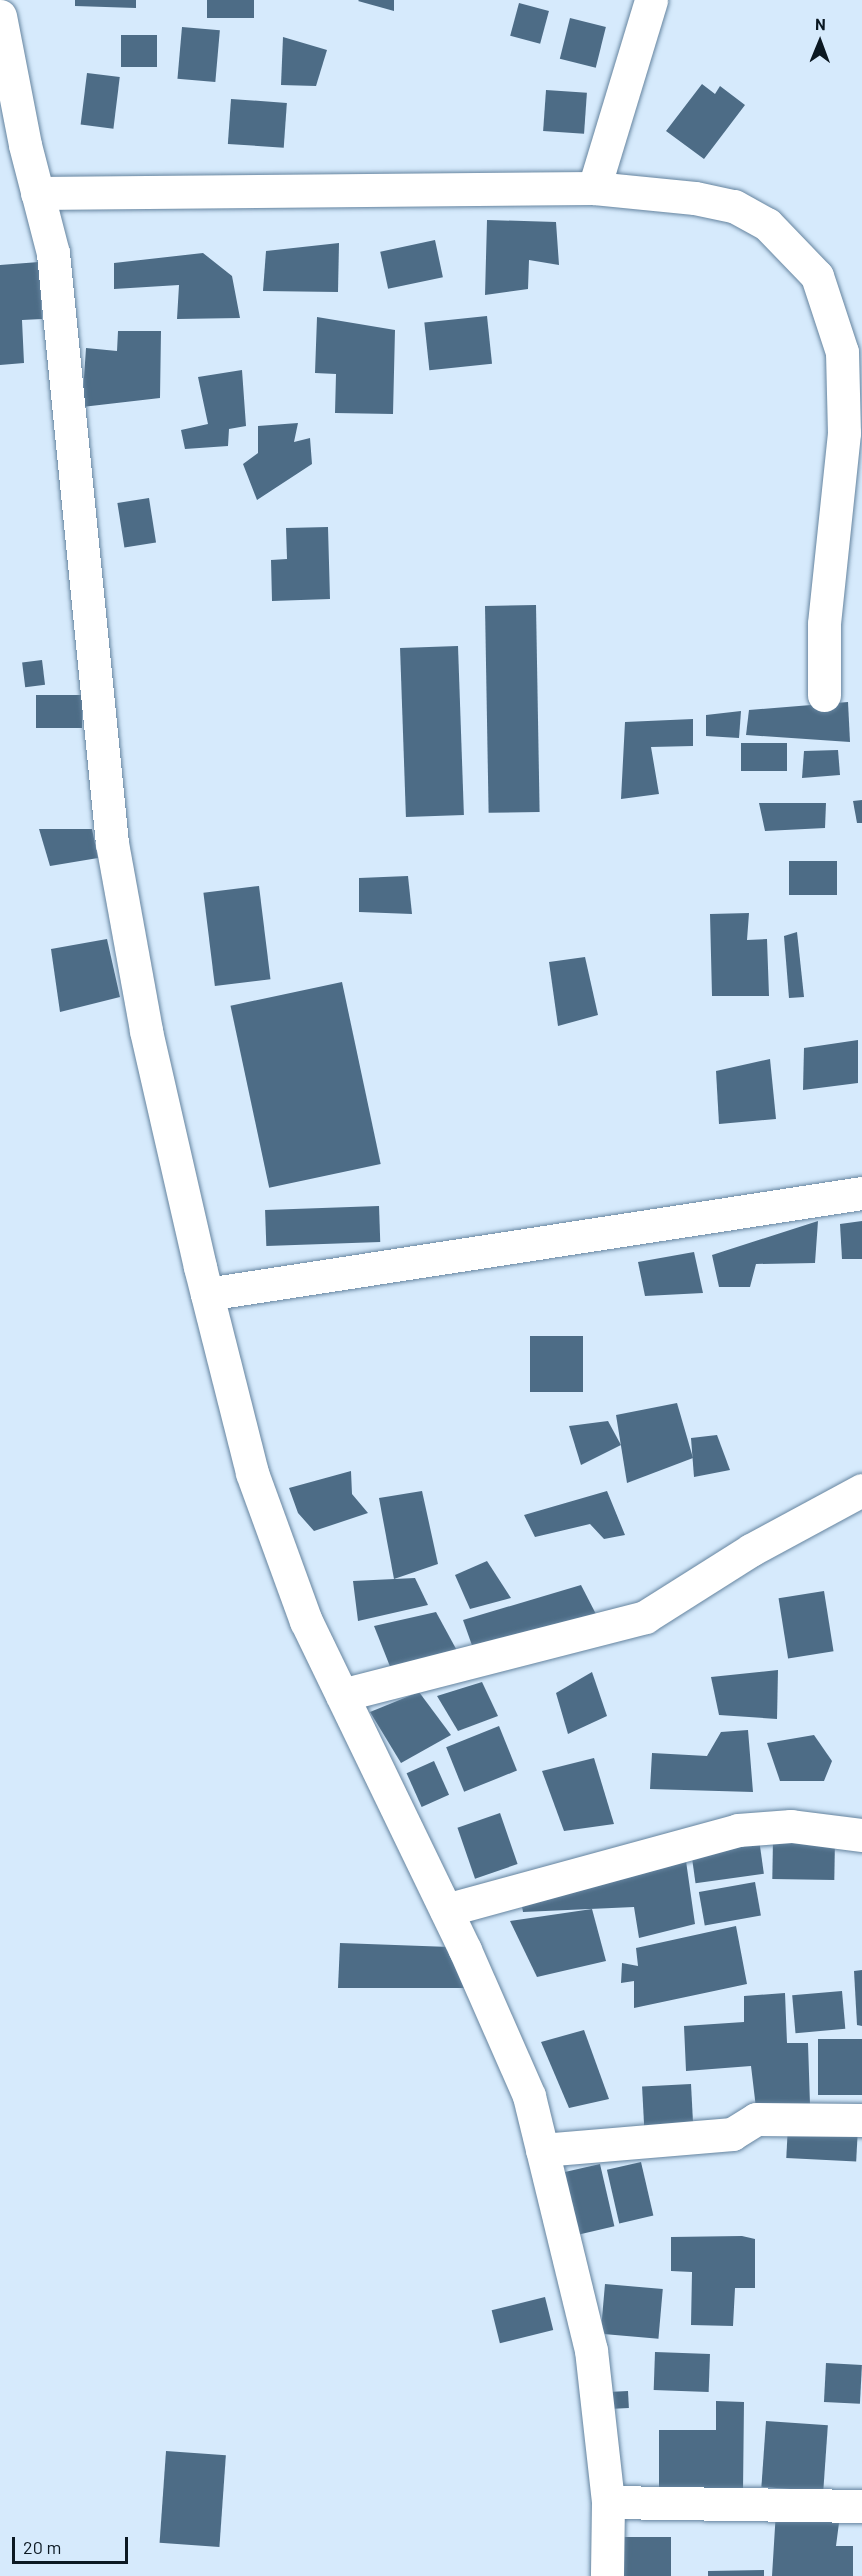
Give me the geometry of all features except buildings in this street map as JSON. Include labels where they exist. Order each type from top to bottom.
[{"type":"street","points":[[594,188],[651,0]]},
{"type":"street","points":[[0,16],[13,145],[37,193],[53,253],[112,843],[146,1031],[207,1294],[252,1473],[306,1621],[446,1910],[529,2096],[591,2350],[608,2502],[608,2576]]},
{"type":"street","points":[[37,193],[594,188],[695,198],[734,206],[767,224],[817,276],[842,352],[844,433],[824,624],[824,695]]},
{"type":"street","points":[[207,1294],[862,1192]]},
{"type":"street","points":[[342,1695],[645,1617],[751,1550],[862,1490]]},
{"type":"street","points":[[446,1910],[738,1830],[791,1826],[862,1835]]},
{"type":"street","points":[[542,2150],[732,2134],[756,2119],[862,2120]]},
{"type":"street","points":[[608,2502],[862,2506]]}]
